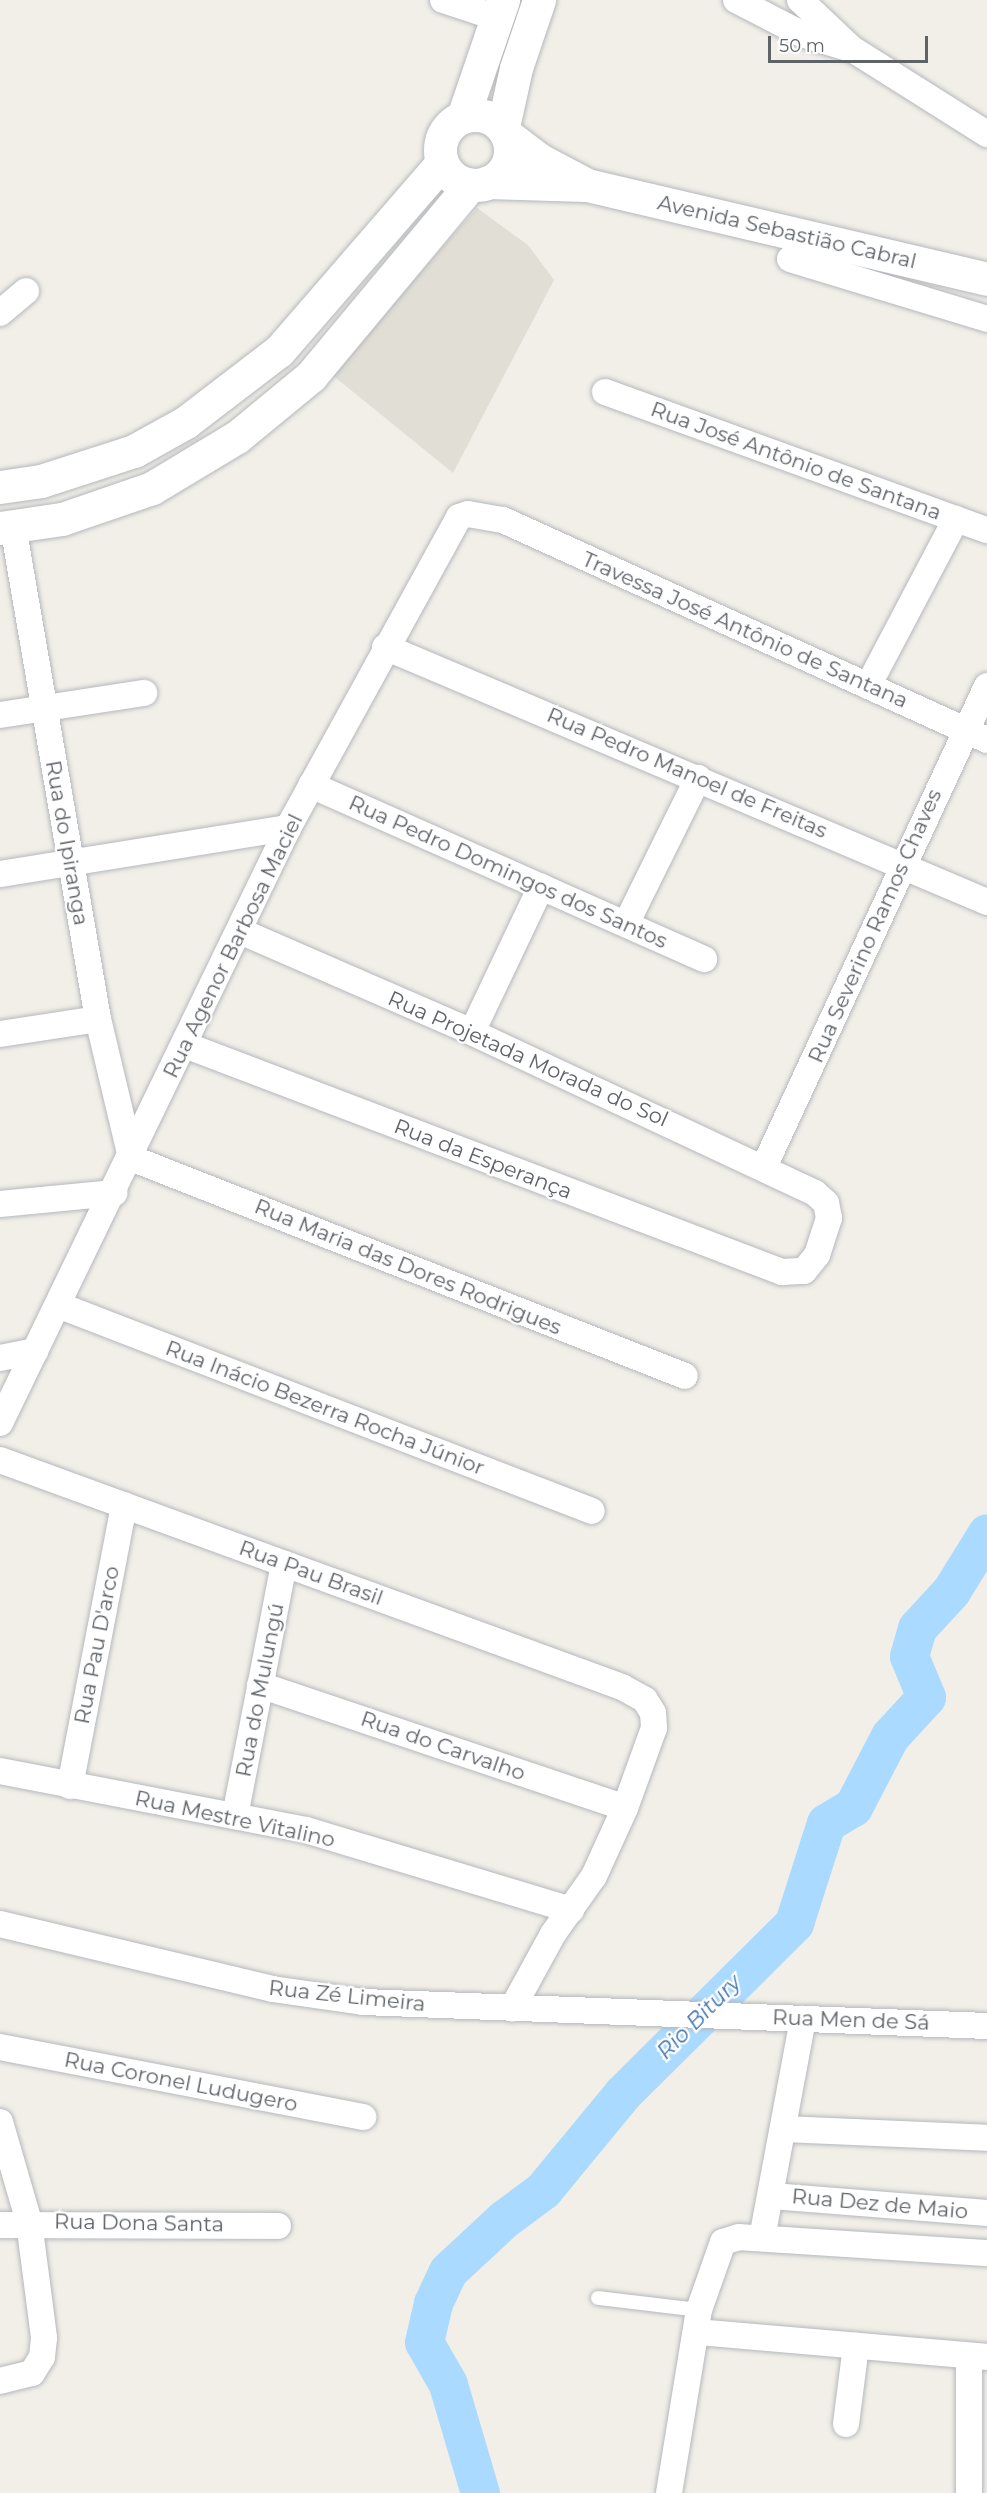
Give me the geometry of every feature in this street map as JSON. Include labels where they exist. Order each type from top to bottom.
[{"type":"main road","points":[[505,132],[516,68],[539,0]]},
{"type":"main road","points":[[479,184],[453,178],[442,163],[441,141],[446,131],[463,117],[500,9]]},
{"type":"main road","points":[[7,527],[52,520],[152,488],[237,437],[308,379],[479,184],[505,168],[511,147],[505,132],[484,116],[463,117]]},
{"type":"main road","name":"Avenida Sebastião Cabral","points":[[505,132],[540,160],[587,185]]},
{"type":"main road","points":[[0,487],[41,481],[134,451],[186,422],[279,351],[442,163]]},
{"type":"main road","name":"Avenida Sebastião Cabral","points":[[479,184],[587,185],[987,279]]},
{"type":"main road","points":[[279,351],[308,379]]},
{"type":"main road","points":[[41,481],[52,520]]},
{"type":"street","points":[[443,0],[500,9]]},
{"type":"street","points":[[736,0],[802,34],[852,49]]},
{"type":"street","points":[[800,0],[852,49],[987,134]]},
{"type":"street","points":[[790,259],[987,319]]},
{"type":"street","points":[[0,313],[26,291]]},
{"type":"street","name":"Rua José Antônio de Santana","points":[[605,392],[987,530]]},
{"type":"street","name":"Rua Agenor Barbosa Maciel","points":[[0,1423],[131,1158],[288,828],[385,647],[459,517],[468,513],[503,520]]},
{"type":"street","points":[[868,686],[956,519]]},
{"type":"street","name":"Travessa José Antônio de Santana","points":[[503,520],[976,735]]},
{"type":"street","name":"Rua do Ipiranga","points":[[7,527],[44,708],[98,1019],[131,1158]]},
{"type":"street","name":"Rua Pedro Manoel de Freitas","points":[[385,647],[905,865],[987,902]]},
{"type":"street","name":"Rua Severino Ramos Chaves","points":[[764,1167],[905,865],[976,735],[987,686]]},
{"type":"street","points":[[0,715],[144,693]]},
{"type":"street","points":[[626,924],[698,778]]},
{"type":"street","name":"Rua Pedro Domingos dos Santos","points":[[311,785],[704,959]]},
{"type":"street","points":[[0,874],[288,828]]},
{"type":"street","points":[[472,1032],[541,887]]},
{"type":"street","name":"Rua Projetada Morada do Sol","points":[[240,931],[472,1032],[764,1167],[815,1193]]},
{"type":"street","points":[[0,1034],[98,1019]]},
{"type":"street","name":"Rua da Esperança","points":[[185,1045],[782,1272],[804,1271],[817,1255],[829,1218],[826,1203],[815,1193]]},
{"type":"street","name":"Rua Maria das Dores Rodrigues","points":[[131,1158],[685,1376]]},
{"type":"street","points":[[0,1204],[114,1193]]},
{"type":"street","name":"Rua Inácio Bezerra Rocha Júnior","points":[[58,1305],[592,1511]]},
{"type":"street","points":[[0,1358],[35,1351]]},
{"type":"street","name":"Rua Pau Brasil","points":[[0,1460],[622,1687],[645,1700],[653,1713],[654,1728],[625,1808],[594,1876],[512,2009]]},
{"type":"street","name":"Rua Pau D'arco","points":[[70,1786],[124,1505]]},
{"type":"street","name":"Rua do Mulungú","points":[[235,1816],[284,1564]]},
{"type":"street","name":"Rua do Carvalho","points":[[260,1685],[625,1808]]},
{"type":"street","name":"Rua Mestre Vitalino","points":[[0,1771],[306,1830],[571,1910]]},
{"type":"street","name":"Rua Zé Limeira","points":[[0,1924],[310,1996],[512,2009],[665,2015]]},
{"type":"street","name":"Rua Men de Sá","points":[[665,2015],[987,2026]]},
{"type":"street","points":[[751,2238],[772,2196],[803,2019]]},
{"type":"street","name":"Rua Coronel Ludugero","points":[[0,2047],[363,2117]]},
{"type":"street","points":[[0,2122],[29,2222],[44,2338],[42,2357],[32,2373],[6,2381]]},
{"type":"street","points":[[784,2129],[987,2138]]},
{"type":"street","name":"Rua Dez de Maio","points":[[772,2196],[987,2213]]},
{"type":"street","name":"Rua Dona Santa","points":[[0,2225],[29,2222],[278,2226]]},
{"type":"street","points":[[669,2493],[698,2321],[719,2249],[730,2239],[751,2238],[987,2253]]},
{"type":"street","points":[[698,2321],[856,2346],[978,2357],[969,2493]]},
{"type":"street","points":[[846,2424],[856,2346]]},
{"type":"lane","points":[[598,2298],[698,2321]]},
{"type":"shaded area","points":[[477,208],[528,245],[554,280],[453,473],[331,374]]},
{"type":"waterway","name":"Rio Bitury","points":[[480,2493],[448,2384],[424,2342],[433,2303],[448,2271],[504,2219],[543,2190],[622,2094],[794,1923],[826,1823],[853,1807],[890,1736],[926,1697],[909,1656],[917,1628],[951,1591],[987,1533]]}]
